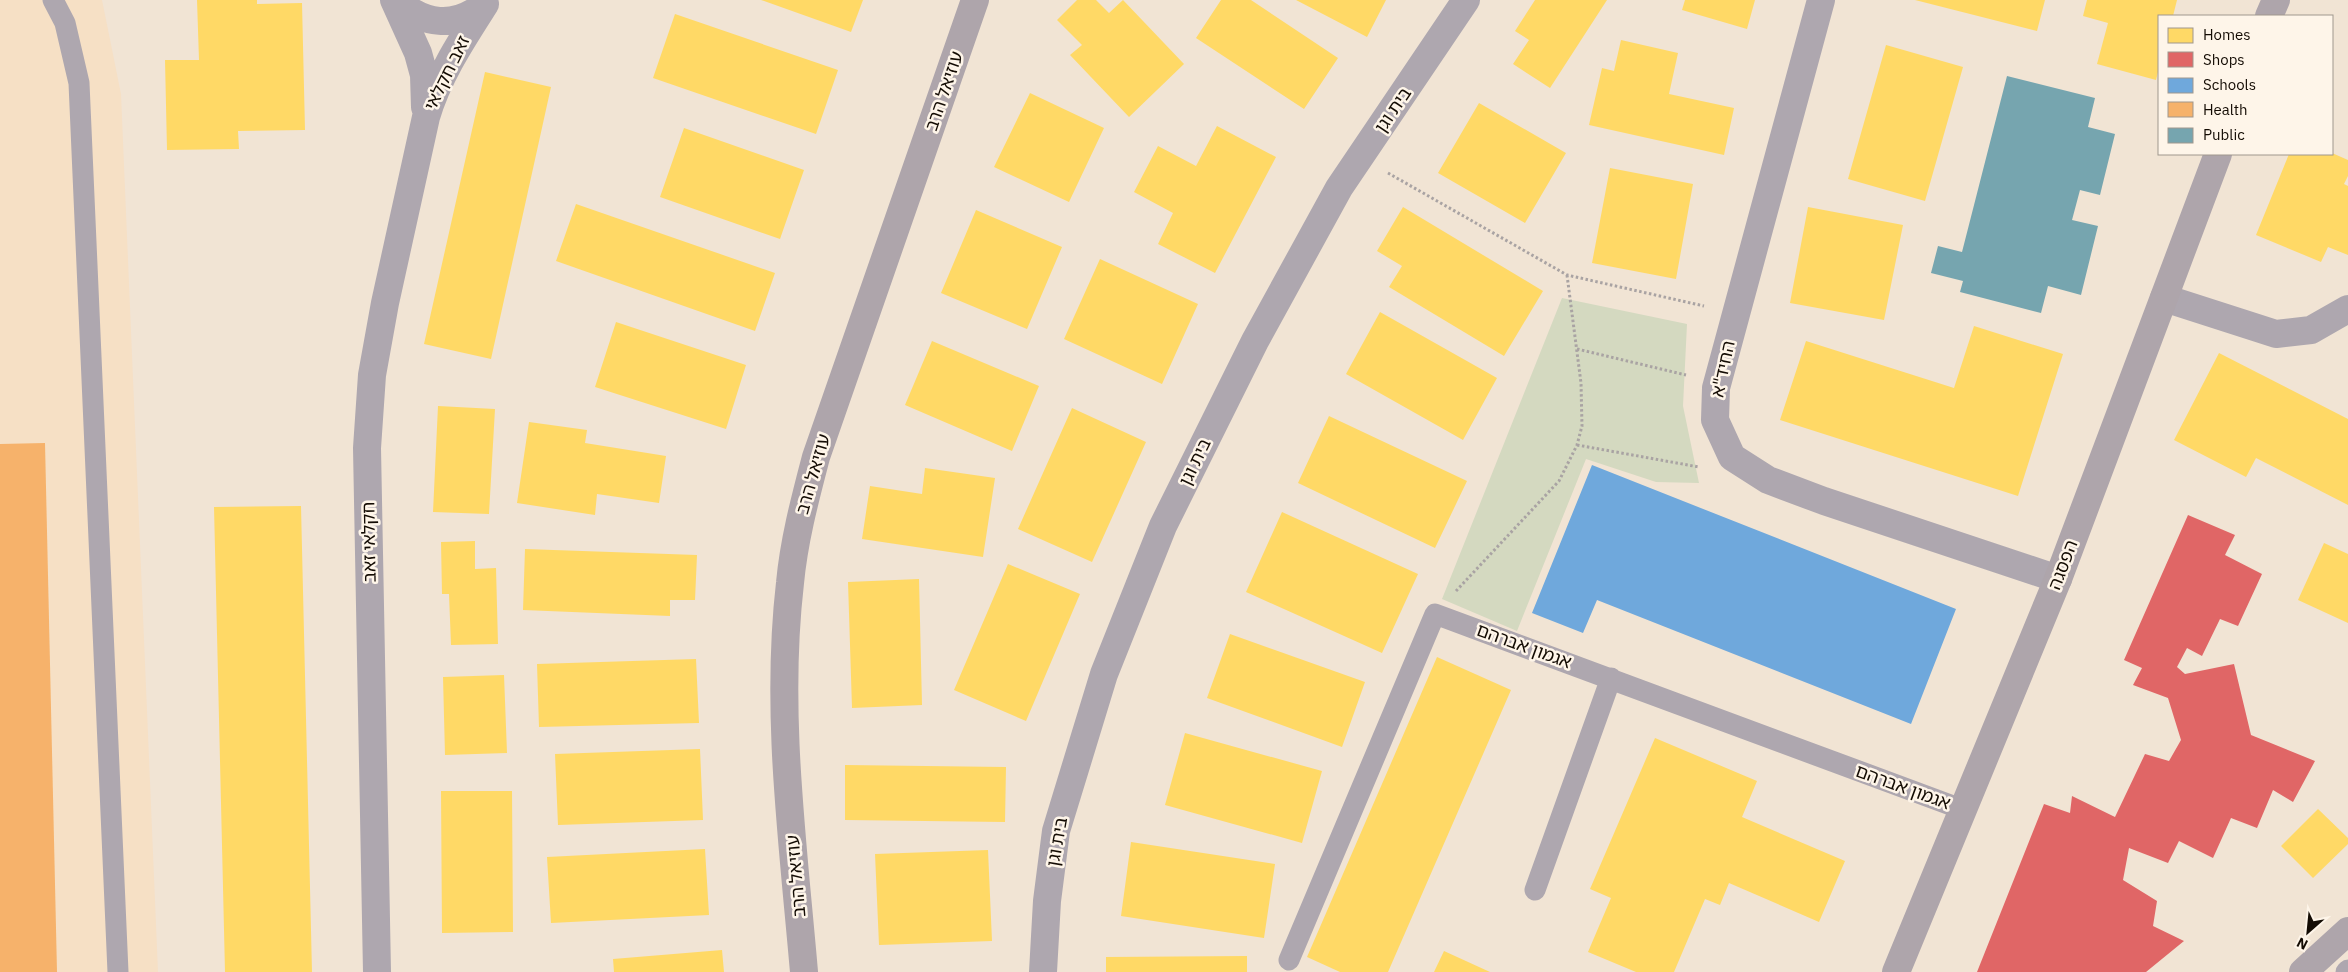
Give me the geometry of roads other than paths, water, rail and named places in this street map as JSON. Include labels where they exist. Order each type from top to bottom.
[{"type":"street","points":[[395,0],[409,12],[419,17],[439,22],[460,19],[474,13],[486,2]]},
{"type":"street","name":"זאב חקלאי","points":[[395,0],[418,54],[424,75],[426,117]]},
{"type":"street","name":"עוזיאל הרב","points":[[804,972],[786,773],[785,667],[790,584],[798,531],[816,457],[976,0]]},
{"type":"street","name":"בית וגן","points":[[1043,972],[1047,901],[1056,831],[1108,665],[1163,526],[1250,350],[1339,188],[1466,0]]},
{"type":"street","name":"החיד\"א","points":[[1820,0],[1717,382],[1715,420],[1732,457],[1768,480],[1824,501],[2058,579]]},
{"type":"street","points":[[2270,15],[2276,0]]},
{"type":"street","name":"זאב חקלאי","points":[[426,117],[431,100],[454,52],[486,2]]},
{"type":"street","name":"חקלאי זאב","points":[[377,972],[367,448],[372,375],[385,303],[426,117]]},
{"type":"street","name":"הפסגה","points":[[1896,972],[2058,579],[2218,155]]},
{"type":"street","points":[[2164,298],[2276,334],[2311,330],[2348,309]]},
{"type":"street","points":[[2303,972],[2348,931]]},
{"type":"lane","points":[[53,0],[65,23],[79,83],[118,972]]},
{"type":"lane","name":"אגמון אברהם","points":[[1289,960],[1435,614],[1964,810]]},
{"type":"lane","points":[[1535,890],[1611,678]]}]
